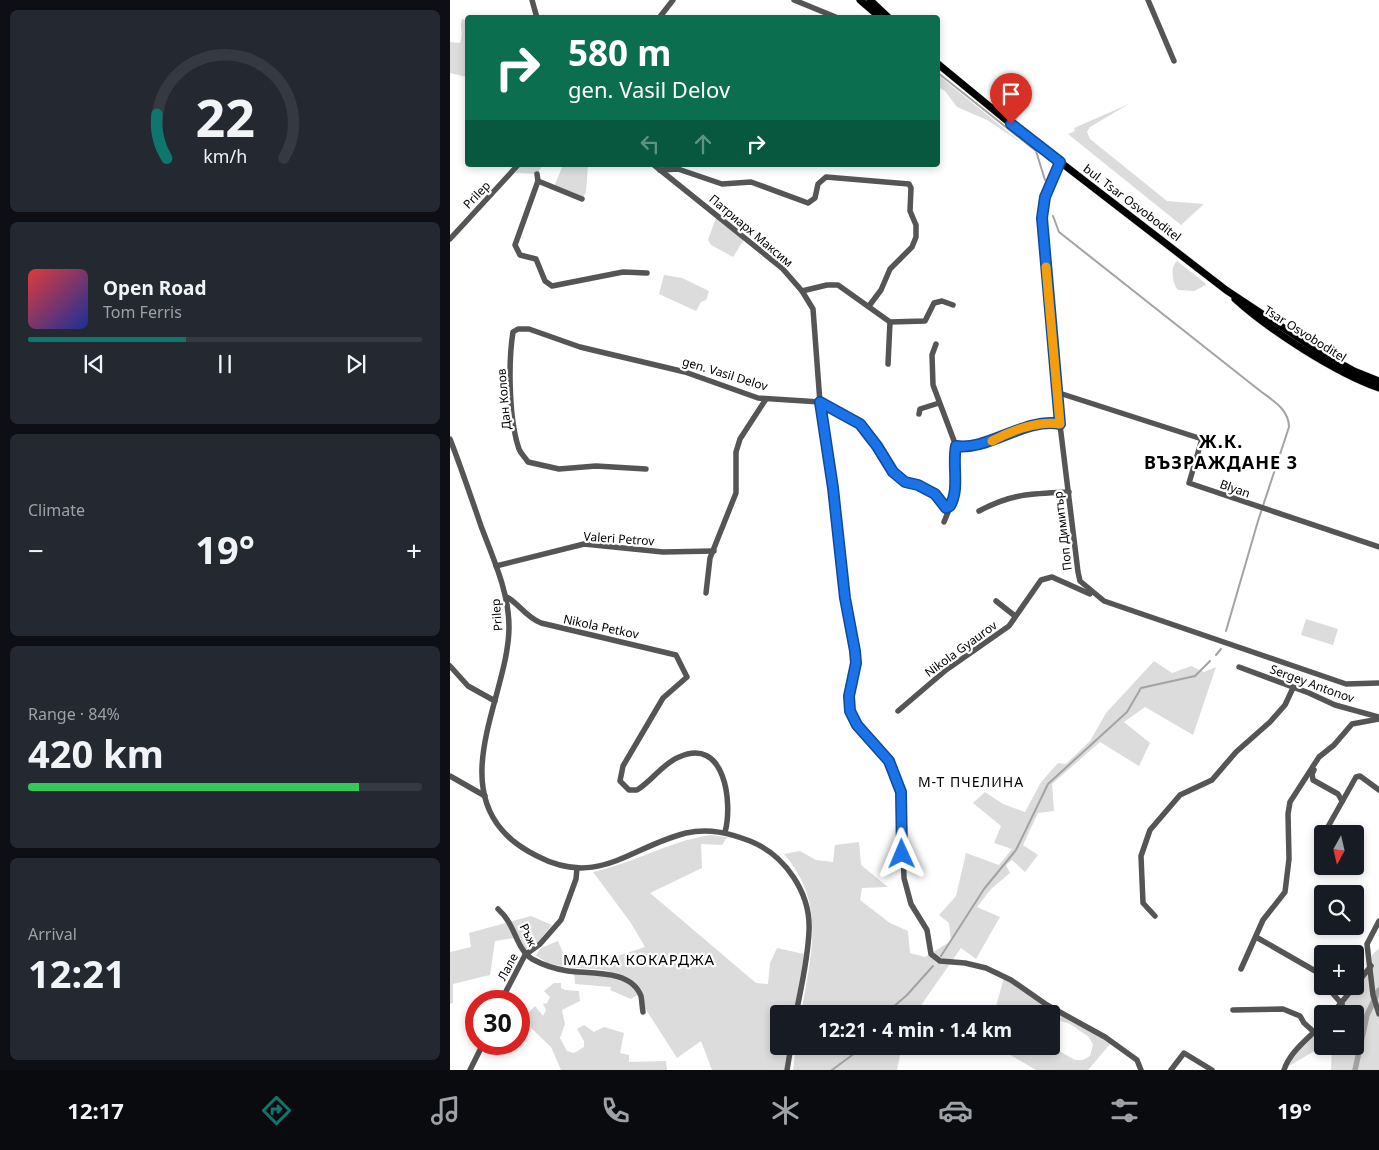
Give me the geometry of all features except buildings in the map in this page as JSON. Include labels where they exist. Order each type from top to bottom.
[{"type":"main road","points":[[860,0],[873,15]]},
{"type":"main road","points":[[870,0],[886,15]]},
{"type":"main road","name":"bul. Tsar Osvoboditel","points":[[940,66],[1060,162],[1226,290],[1320,352],[1379,381]]},
{"type":"main road","name":"Tsar Osvoboditel","points":[[1226,290],[1254,315],[1323,360],[1379,388]]},
{"type":"street","points":[[532,0],[536,15]]},
{"type":"street","points":[[661,15],[673,0]]},
{"type":"street","points":[[794,0],[831,15]]},
{"type":"street","points":[[1148,0],[1174,61]]},
{"type":"street","name":"Поп Димитър","points":[[1060,162],[1045,197],[1042,218],[1056,392],[1080,581],[1104,601],[1346,684],[1379,683]]},
{"type":"street","name":"Prilep","points":[[450,239],[516,167]]},
{"type":"street","name":"Патриарх Максим","points":[[656,167],[782,268],[802,291],[815,317],[820,402],[833,488],[845,598],[855,651],[856,663],[849,696],[850,711],[857,725],[889,761],[901,792],[902,854],[906,891],[911,904],[927,930],[932,956],[944,961],[986,968],[1011,980],[1048,1005],[1106,1037],[1137,1060],[1141,1070]]},
{"type":"street","points":[[660,170],[678,170],[722,184],[751,182],[808,203],[815,198],[818,184],[826,177],[908,184],[910,188],[910,211],[916,225],[916,237],[912,247],[890,269],[881,290],[869,306]]},
{"type":"street","points":[[537,174],[538,181],[520,227],[516,249],[523,256],[536,259],[545,281],[549,285],[623,272],[647,273]]},
{"type":"street","points":[[538,181],[582,199]]},
{"type":"street","points":[[802,291],[827,285],[838,285],[890,322],[925,321],[937,302],[946,302],[953,305]]},
{"type":"street","points":[[888,364],[890,322]]},
{"type":"street","name":"gen. Vasil Delov","points":[[513,332],[518,329],[529,329],[580,347],[685,372],[766,399],[781,398],[820,402],[860,424],[877,446],[893,472],[905,482],[918,485],[935,494],[944,507],[948,508],[952,504]]},
{"type":"street","name":"Дан Колов","points":[[513,332],[510,368],[513,413],[518,447],[528,462],[560,468],[596,466],[646,469]]},
{"type":"street","points":[[936,344],[932,355],[933,386],[956,446],[953,460],[955,495],[944,522]]},
{"type":"street","name":"Blyan","points":[[1056,392],[1202,439],[1189,483],[1258,508],[1379,547]]},
{"type":"street","points":[[706,593],[708,566],[736,493],[736,452],[740,439],[766,399]]},
{"type":"street","points":[[919,414],[920,409],[939,402]]},
{"type":"street","points":[[956,446],[965,448],[984,441],[990,442],[1005,433],[1051,422],[1060,424]]},
{"type":"street","name":"Prilep","points":[[450,439],[496,566],[506,597],[509,618],[508,646],[483,755],[482,775],[485,796]]},
{"type":"street","points":[[979,510],[1006,498],[1021,494],[1069,492]]},
{"type":"street","name":"Valeri Petrov","points":[[496,566],[584,544],[663,552],[714,551]]},
{"type":"street","name":"Nikola Gyaurov","points":[[898,711],[951,667],[1009,626],[1036,584],[1046,577],[1072,584],[1104,601]]},
{"type":"street","name":"Nikola Petkov","points":[[506,597],[511,598],[522,612],[541,623],[676,654],[687,677],[663,698],[623,766],[620,781],[629,790],[637,790],[667,763],[680,756],[700,754],[714,761],[722,771],[729,805],[725,832]]},
{"type":"street","points":[[996,601],[1015,616]]},
{"type":"street","points":[[450,666],[468,686],[495,700]]},
{"type":"street","name":"Sergey Antonov","points":[[1239,667],[1336,705],[1379,718]]},
{"type":"street","points":[[1155,916],[1143,904],[1141,870],[1142,847],[1150,830],[1180,795],[1212,780],[1236,752],[1270,722],[1285,705],[1293,688]]},
{"type":"street","points":[[1241,969],[1263,920],[1284,892],[1289,859],[1288,807],[1319,757],[1334,745],[1352,724],[1379,718]]},
{"type":"street","points":[[1316,763],[1312,774],[1313,780],[1338,794],[1342,801]]},
{"type":"street","points":[[450,776],[485,796],[502,830],[516,842],[546,861],[577,868],[614,864],[687,833],[708,831],[725,832],[754,843],[772,854],[786,866],[797,882],[805,902],[810,929],[797,1005]]},
{"type":"street","points":[[1329,825],[1356,777],[1360,776],[1379,790]]},
{"type":"street","name":"Лале","points":[[507,990],[525,954],[540,944],[561,920],[576,879],[577,868]]},
{"type":"street","name":"Ръж","points":[[498,909],[512,924],[525,954],[548,967],[567,971],[606,973],[621,979],[641,996],[643,1012]]},
{"type":"street","points":[[1379,921],[1367,944],[1373,995],[1379,1014]]},
{"type":"street","points":[[1256,937],[1314,970]]},
{"type":"street","points":[[1334,995],[1342,1004],[1371,966]]},
{"type":"street","points":[[1233,1010],[1283,1010],[1300,1016],[1304,1024],[1314,1032],[1299,1047],[1284,1070]]},
{"type":"street","points":[[1172,1070],[1184,1053],[1212,1070]]},
{"type":"street","points":[[470,1070],[478,1055]]},
{"type":"street","points":[[787,1070],[790,1055]]},
{"type":"shaded area","points":[[462,19],[465,20],[465,77],[450,73],[450,42],[460,43],[462,36]]},
{"type":"shaded area","points":[[940,77],[1023,144],[987,120],[957,107],[945,91],[940,88]]},
{"type":"shaded area","points":[[1129,104],[1090,127],[1087,132],[1090,139],[1167,201],[1204,204],[1181,225],[1068,134],[1075,131],[1074,128]]},
{"type":"shaded area","points":[[519,167],[542,167],[537,174],[515,173]]},
{"type":"shaded area","points":[[562,167],[588,167],[586,192],[582,199],[554,187]]},
{"type":"shaded area","points":[[717,215],[745,238],[733,257],[711,245],[708,240]]},
{"type":"shaded area","points":[[1177,261],[1206,285],[1194,291],[1178,290],[1174,283],[1173,275],[1173,267]]},
{"type":"shaded area","points":[[664,275],[682,278],[709,291],[706,300],[701,302],[696,311],[659,294]]},
{"type":"shaded area","points":[[1306,619],[1338,629],[1333,645],[1301,635]]},
{"type":"shaded area","points":[[1154,661],[1172,673],[1191,666],[1204,672],[1216,667],[1193,735],[1145,707],[1124,722],[1150,743],[1139,766],[1100,742],[1052,784],[1054,811],[1038,813],[1023,845],[1038,855],[1025,872],[1012,860],[1006,865],[1010,873],[991,889],[977,907],[1000,917],[976,959],[961,948],[921,1005],[803,1005],[811,950],[811,911],[806,892],[797,873],[784,854],[800,851],[816,860],[833,862],[835,845],[859,842],[861,865],[888,887],[862,888],[860,900],[890,923],[908,931],[910,953],[925,957],[951,941],[949,923],[939,915],[956,896],[966,853],[999,865],[1012,849],[994,843],[1001,826],[973,803],[985,792],[1003,804],[1025,812],[1041,782],[1058,763],[1066,764],[1090,741],[1106,713]]},
{"type":"shaded area","points":[[711,835],[727,837],[722,845],[701,844],[702,868],[650,893],[756,983],[768,984],[770,963],[777,948],[804,954],[796,1005],[770,1005],[770,1055],[786,1055],[784,1070],[712,1070],[701,1041],[677,1058],[643,1005],[631,982],[606,970],[566,967],[547,963],[536,955],[541,948],[558,941],[566,960],[602,961],[645,947],[631,923],[593,872],[696,838]]},
{"type":"shaded area","points":[[531,916],[552,925],[539,941],[525,950],[520,937],[495,941],[490,975],[453,984],[453,1003],[450,1004],[450,952],[471,947],[469,933]]},
{"type":"shaded area","points":[[1379,948],[1379,1070],[1331,1070],[1332,1055],[1364,1055],[1364,1005],[1341,1005],[1349,995],[1364,995],[1364,978],[1372,969],[1372,955]]},
{"type":"shaded area","points":[[574,971],[610,975],[632,987],[639,994],[631,999],[610,990],[611,987],[575,984]]},
{"type":"shaded area","points":[[1004,977],[1049,1005],[1019,1005],[996,1005]]},
{"type":"shaded area","points":[[554,983],[561,983],[561,988],[565,990],[579,991],[580,1001],[562,1010],[565,1024],[560,1038],[567,1051],[574,1053],[584,1047],[584,1041],[577,1029],[584,1025],[594,1032],[604,1027],[624,1033],[620,1053],[629,1055],[629,1062],[666,1061],[667,1070],[561,1070],[551,1047],[530,1027],[530,1011],[535,1006],[543,1016],[546,1010],[543,1004],[547,1003],[550,997],[544,991]]},
{"type":"shaded area","points":[[1060,1012],[1111,1043],[1088,1070],[1036,1070],[1010,1055],[1060,1055],[1060,1052],[1075,1060],[1083,1060],[1090,1056],[1093,1045],[1089,1037],[1070,1024],[1060,1021]]},
{"type":"shaded area","points":[[1314,1032],[1314,1051],[1289,1066],[1295,1052]]},
{"type":"shaded area","points":[[795,1055],[900,1055],[897,1070],[793,1070]]},
{"type":"waterway","points":[[940,75],[1036,151],[1045,180]]},
{"type":"waterway","points":[[1053,216],[1059,232],[1274,401],[1286,415],[1289,427],[1258,521],[1226,631]]},
{"type":"waterway","points":[[1216,655],[1221,649]]},
{"type":"waterway","points":[[941,956],[984,889],[1016,850],[1048,784],[1127,712],[1141,688],[1195,676],[1210,661]]},
{"type":"waterway","points":[[895,1005],[933,966]]},
{"type":"waterway","points":[[1355,1070],[1367,1015],[1379,990]]},
{"type":"waterway","points":[[832,1070],[852,1055]]},
{"type":"slow traffic","points":[[992,441],[1005,433],[1051,422],[1060,424],[1046,267]]},
{"type":"district","name":"Ж.К. ВЪЗРАЖДАНЕ 3","points":[[1221,452]]},
{"type":"district","name":"М-Т ПЧЕЛИНА","points":[[971,782]]},
{"type":"district","name":"МАЛКА КОКАРДЖА","points":[[639,960]]},
{"type":"route","points":[[902,854],[901,792],[889,761],[857,725],[850,711],[849,696],[856,663],[855,651],[845,598],[833,488],[829,458],[822,429],[820,402],[860,424],[877,446],[893,472],[905,482],[926,488],[935,494],[942,506],[946,508],[952,504],[955,495],[953,460],[956,446],[965,448],[984,441],[990,442],[1005,433],[1051,422],[1060,424],[1042,218],[1045,197],[1060,162],[1011,124]]}]
